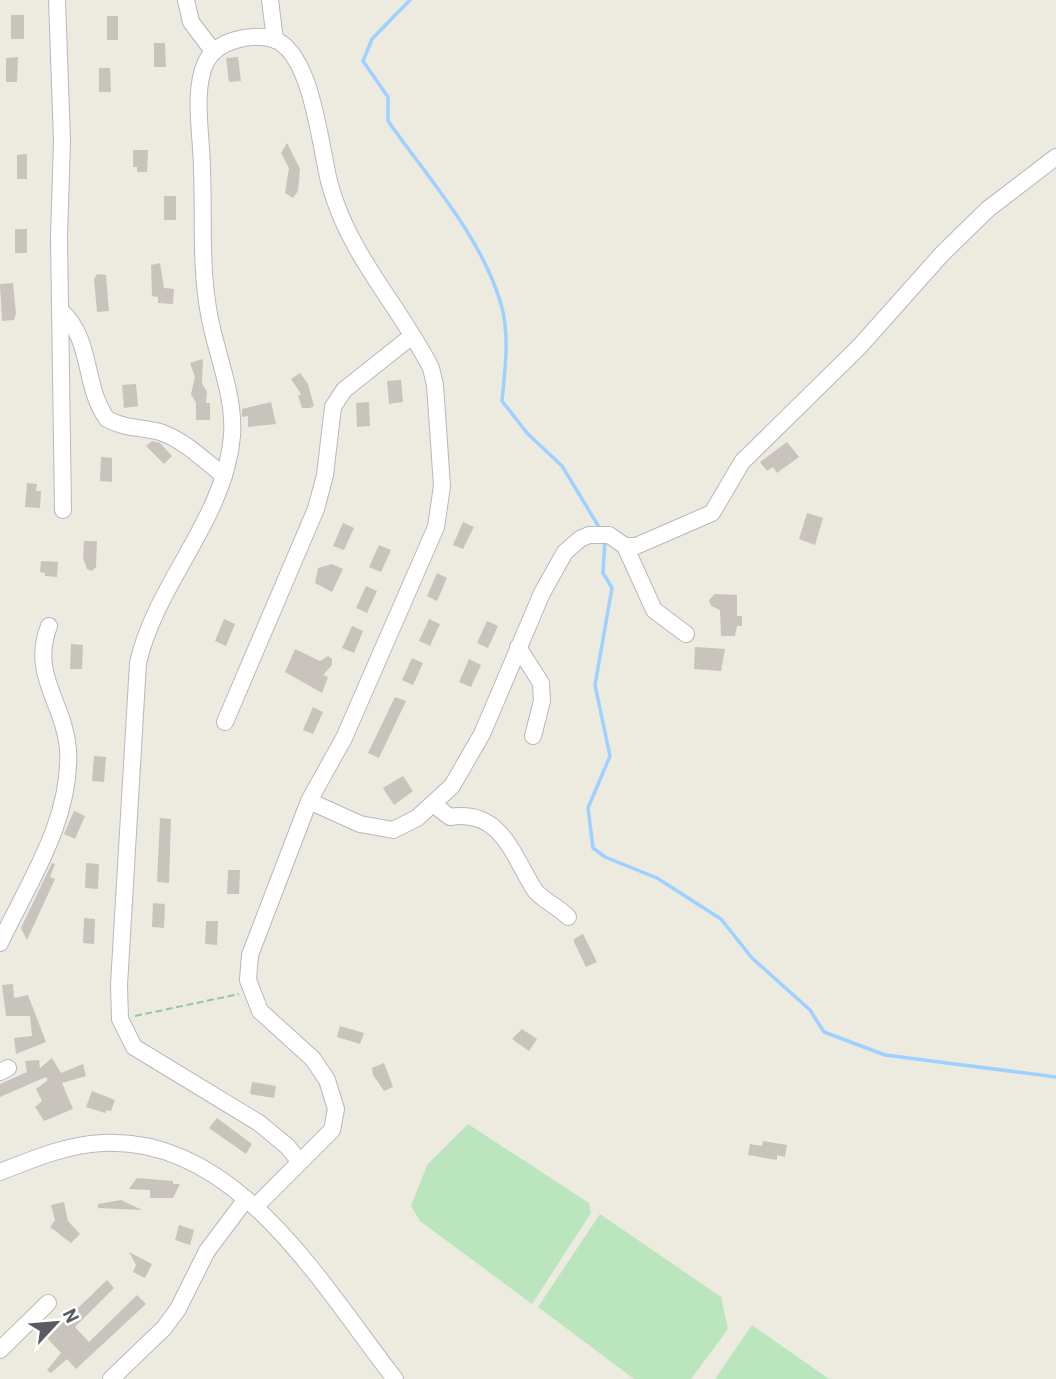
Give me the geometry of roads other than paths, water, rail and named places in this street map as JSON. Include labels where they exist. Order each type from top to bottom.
[{"type":"street","points":[[57,0],[61,127],[63,510]]},
{"type":"street","points":[[186,0],[191,22],[213,51]]},
{"type":"street","points":[[270,0],[275,40]]},
{"type":"street","points":[[111,1379],[164,1328],[178,1309],[207,1251],[251,1202],[299,1161],[332,1130],[336,1109],[327,1080],[313,1059],[260,1011],[248,980],[250,955],[309,802],[344,738],[436,527],[441,509],[435,385],[431,368],[351,243],[330,183],[300,62],[275,40],[243,38],[213,51],[202,74],[200,102],[203,261],[209,313],[232,423],[228,465],[185,558],[144,635],[138,663],[120,1019],[123,1030],[134,1047],[259,1123],[288,1147],[299,1161]]},
{"type":"street","points":[[625,546],[636,546],[712,513],[742,461],[860,346],[942,254],[988,209],[1056,157]]},
{"type":"street","points":[[61,311],[79,333],[94,393],[107,419],[132,429],[158,432],[175,438],[224,476]]},
{"type":"street","points":[[225,722],[316,509],[325,475],[333,407],[344,390],[412,336]]},
{"type":"street","points":[[309,802],[380,830],[405,826],[452,786],[471,757],[542,593],[565,552],[580,539],[599,534],[609,535],[625,546],[654,610],[686,634]]},
{"type":"street","points":[[0,943],[60,819],[67,782],[68,748],[63,723],[44,675],[41,659],[49,626]]},
{"type":"street","points":[[518,647],[541,683],[542,701],[533,736]]},
{"type":"street","points":[[433,804],[450,817],[468,814],[482,818],[514,851],[537,892],[556,904],[568,917]]},
{"type":"street","points":[[0,1172],[64,1149],[104,1143],[154,1147],[202,1165],[251,1202],[307,1266],[395,1379]]},
{"type":"street","points":[[0,1350],[48,1303]]},
{"type":"waterway","points":[[410,0],[372,39],[363,61],[388,97],[388,121],[452,208],[481,255],[492,279],[501,304],[505,328],[502,401],[527,433],[562,466],[599,527]]},
{"type":"waterway","points":[[605,539],[603,573],[612,588],[595,685],[610,756],[588,808],[593,848],[605,857],[657,878],[721,919],[752,958],[810,1010],[824,1032],[885,1055],[1056,1077]]}]
